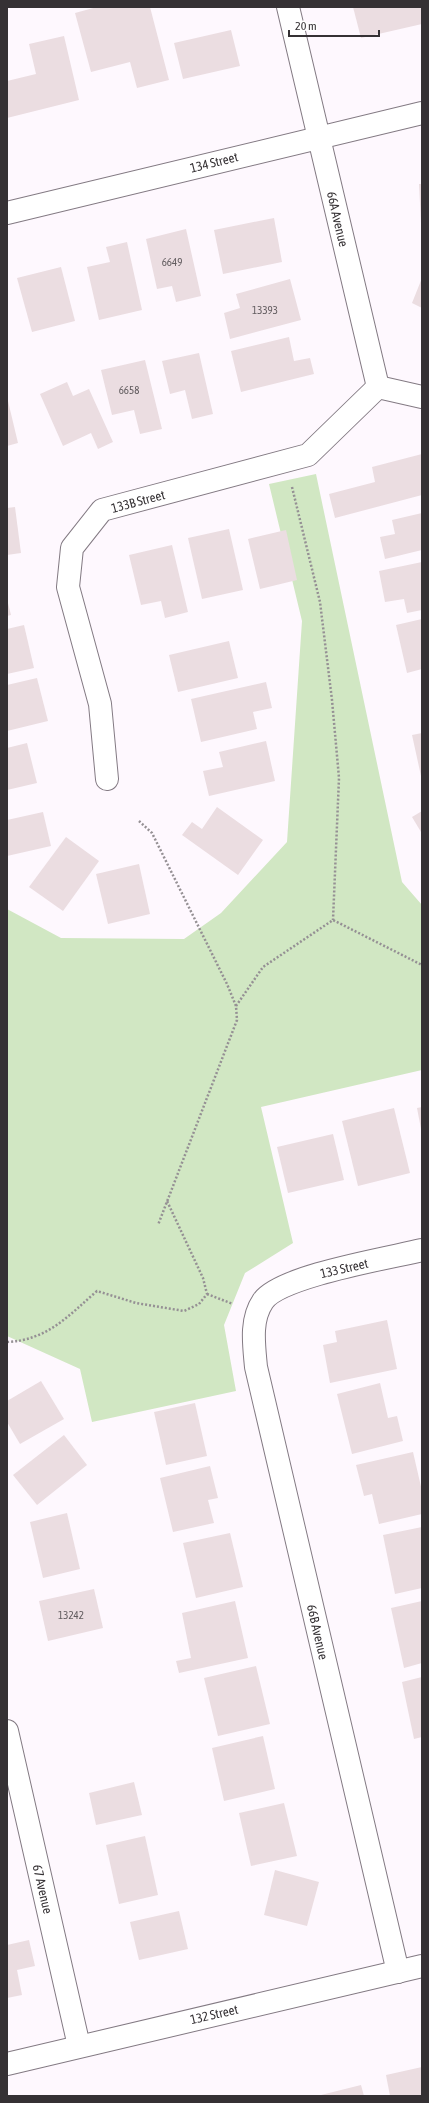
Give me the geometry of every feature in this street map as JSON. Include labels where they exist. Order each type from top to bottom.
[{"type":"street","name":"66A Avenue","points":[[288,7],[378,387]]},
{"type":"street","name":"134 Street","points":[[7,213],[422,112]]},
{"type":"street","points":[[378,387],[422,397]]},
{"type":"street","name":"133B Street","points":[[107,779],[100,704],[68,587],[72,548],[102,510],[308,455],[378,387]]},
{"type":"street","name":"133 Street","points":[[268,1295],[304,1278],[422,1250]]},
{"type":"street","name":"66B Avenue","points":[[268,1295],[257,1312],[254,1330],[256,1367],[398,1972]]},
{"type":"street","name":"67 Avenue","points":[[7,1731],[79,2046]]},
{"type":"street","name":"132 Street","points":[[7,2064],[422,1966]]},
{"type":"path","points":[[292,484],[320,602],[332,700],[339,778],[333,920]]},
{"type":"path","points":[[139,822],[152,834],[236,1006],[237,1020],[158,1225]]},
{"type":"path","points":[[333,920],[422,966]]},
{"type":"path","points":[[236,1006],[262,967],[333,920]]},
{"type":"path","points":[[167,1201],[203,1278],[207,1294]]},
{"type":"path","points":[[7,1342],[38,1335],[53,1329],[97,1290],[136,1303],[184,1311],[199,1304],[207,1294]]},
{"type":"path","points":[[207,1294],[236,1305]]},
{"type":"green space","points":[[316,474],[402,882],[422,905],[422,1070],[261,1107],[293,1243],[245,1273],[224,1325],[236,1391],[92,1422],[80,1369],[7,1336],[7,909],[61,938],[184,939],[221,913],[287,842],[302,621],[269,484]]},
{"type":"building","points":[[97,7],[150,7],[169,80],[137,88],[130,62],[91,72],[75,13]]},
{"type":"building","points":[[353,7],[422,7],[422,24],[361,38]]},
{"type":"building","points":[[231,30],[240,66],[183,79],[174,43]]},
{"type":"building","points":[[64,36],[79,100],[7,118],[7,81],[36,74],[29,44]]},
{"type":"building","points":[[419,184],[422,184],[422,223],[421,223]]},
{"type":"building","points":[[274,218],[282,262],[223,274],[214,230]]},
{"type":"building","points":[[186,229],[201,296],[176,302],[172,286],[157,289],[146,239]]},
{"type":"building","points":[[127,242],[142,310],[99,320],[87,267],[110,262],[106,247]]},
{"type":"building","points":[[61,267],[75,321],[32,332],[17,278]]},
{"type":"building","points":[[422,278],[422,308],[412,303]]},
{"type":"building","points":[[290,279],[301,320],[230,339],[224,313],[240,308],[236,294]]},
{"type":"building","points":[[289,337],[294,361],[310,358],[314,374],[241,392],[231,351]]},
{"type":"building","points":[[199,353],[213,414],[192,419],[185,390],[170,394],[162,361]]},
{"type":"building","points":[[145,360],[162,429],[140,434],[134,410],[112,415],[101,370]]},
{"type":"building","points":[[67,382],[73,396],[89,389],[113,442],[98,449],[91,433],[63,446],[40,394]]},
{"type":"building","points":[[8,401],[18,443],[7,446],[7,402]]},
{"type":"building","points":[[422,454],[422,495],[335,518],[329,494],[375,482],[372,467]]},
{"type":"building","points":[[15,507],[21,553],[7,555],[7,508]]},
{"type":"building","points":[[422,513],[422,550],[385,559],[380,537],[395,534],[392,520]]},
{"type":"building","points":[[229,529],[243,590],[202,599],[188,538]]},
{"type":"building","points":[[286,530],[297,580],[260,589],[248,539]]},
{"type":"building","points":[[172,545],[188,612],[165,618],[161,601],[141,605],[129,555]]},
{"type":"building","points":[[422,562],[422,610],[407,613],[404,599],[385,602],[379,571]]},
{"type":"building","points":[[7,599],[11,615],[7,616]]},
{"type":"building","points":[[422,619],[422,669],[407,673],[396,625]]},
{"type":"building","points":[[24,625],[34,668],[7,674],[7,629]]},
{"type":"building","points":[[229,641],[238,678],[178,692],[169,655]]},
{"type":"building","points":[[37,678],[48,721],[7,731],[7,685]]},
{"type":"building","points":[[266,682],[272,708],[253,712],[257,729],[201,742],[191,699]]},
{"type":"building","points":[[422,733],[422,776],[421,776],[412,735]]},
{"type":"building","points":[[266,741],[275,781],[209,796],[203,771],[223,767],[219,752]]},
{"type":"building","points":[[27,743],[37,783],[7,790],[7,748]]},
{"type":"building","points":[[217,807],[263,840],[238,875],[182,835],[192,822],[202,829]]},
{"type":"building","points":[[422,811],[422,831],[421,832],[412,817]]},
{"type":"building","points":[[43,812],[51,846],[7,856],[7,820]]},
{"type":"building","points":[[66,837],[99,861],[63,911],[29,887]]},
{"type":"building","points":[[139,864],[150,914],[108,924],[96,874]]},
{"type":"building","points":[[422,1107],[422,1129],[421,1129],[417,1108]]},
{"type":"building","points":[[394,1108],[410,1173],[358,1186],[342,1121]]},
{"type":"building","points":[[333,1134],[344,1180],[288,1193],[277,1147]]},
{"type":"building","points":[[387,1320],[397,1369],[330,1383],[323,1345],[337,1342],[335,1331]]},
{"type":"building","points":[[41,1381],[64,1419],[20,1444],[7,1422],[7,1401]]},
{"type":"building","points":[[380,1383],[388,1418],[397,1416],[403,1441],[352,1454],[337,1394]]},
{"type":"building","points":[[195,1403],[207,1456],[166,1465],[154,1412]]},
{"type":"building","points":[[64,1435],[87,1465],[37,1505],[13,1475]]},
{"type":"building","points":[[413,1452],[422,1491],[422,1514],[379,1524],[372,1494],[364,1496],[356,1465]]},
{"type":"building","points":[[210,1466],[218,1498],[208,1500],[214,1523],[173,1532],[160,1478]]},
{"type":"building","points":[[67,1513],[80,1569],[43,1578],[30,1522]]},
{"type":"building","points":[[422,1527],[422,1588],[395,1594],[383,1535]]},
{"type":"building","points":[[230,1533],[243,1587],[196,1598],[183,1543]]},
{"type":"building","points":[[94,1589],[103,1628],[48,1641],[39,1601]]},
{"type":"building","points":[[235,1601],[248,1658],[179,1673],[176,1661],[191,1658],[182,1613]]},
{"type":"building","points":[[422,1601],[422,1663],[404,1668],[391,1608]]},
{"type":"building","points":[[256,1666],[270,1724],[218,1736],[204,1678]]},
{"type":"building","points":[[422,1677],[422,1737],[414,1739],[402,1682]]},
{"type":"building","points":[[263,1736],[275,1789],[224,1801],[212,1748]]},
{"type":"building","points":[[134,1782],[142,1815],[96,1825],[89,1793]]},
{"type":"building","points":[[284,1803],[297,1856],[251,1866],[239,1813]]},
{"type":"building","points":[[145,1836],[158,1895],[119,1904],[106,1845]]},
{"type":"building","points":[[275,1870],[319,1882],[307,1926],[264,1915]]},
{"type":"building","points":[[179,1911],[188,1949],[139,1960],[130,1922]]},
{"type":"building","points":[[29,1940],[35,1966],[17,1970],[22,1995],[7,1998],[7,1945]]},
{"type":"building","points":[[422,2067],[422,2096],[390,2096],[386,2075]]},
{"type":"building","points":[[361,2085],[364,2096],[321,2096],[321,2095]]}]
